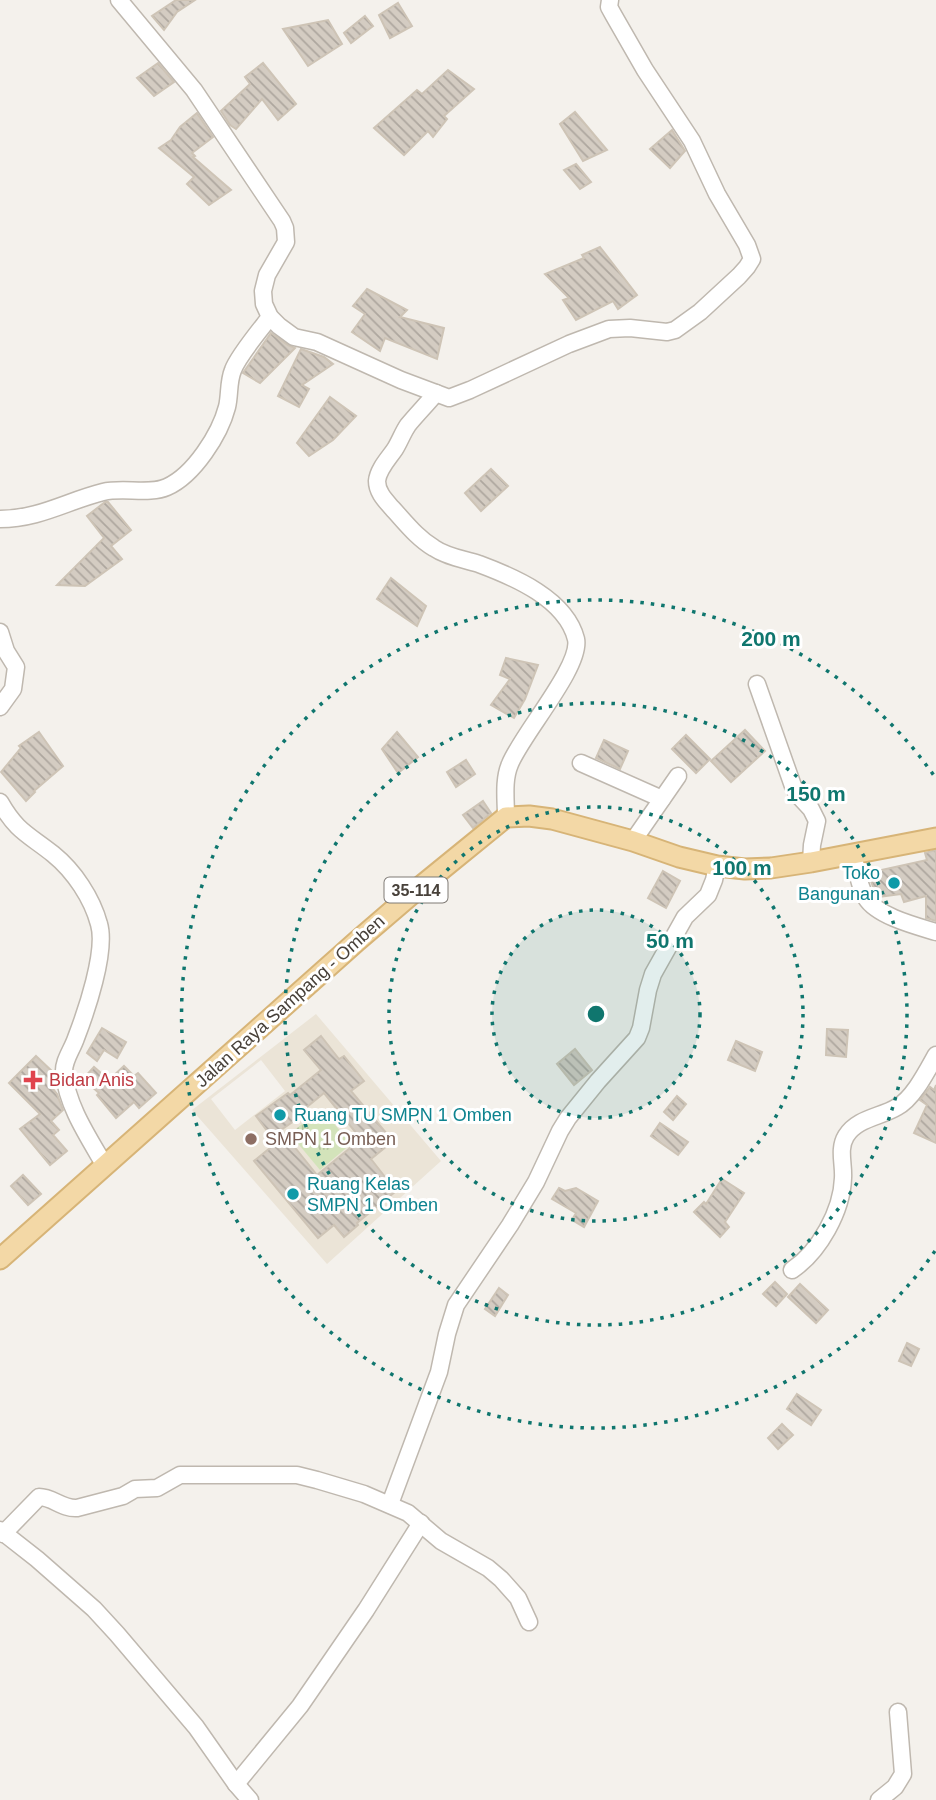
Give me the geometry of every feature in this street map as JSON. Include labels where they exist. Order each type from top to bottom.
[{"type":"main road","points":[[506,817],[552,819],[633,841],[679,857],[745,869],[811,862],[936,838]]},
{"type":"main road","name":"Jalan Raya Sampang - Omben","points":[[0,1259],[356,942],[506,817]]},
{"type":"street","points":[[119,0],[194,90],[282,221],[286,242],[267,275],[263,291],[264,304],[270,317],[294,337],[317,342],[401,380],[449,398],[609,329],[630,327],[667,332],[675,330],[700,312],[739,276],[752,259],[692,141],[645,70],[609,7],[610,0]]},
{"type":"street","points":[[0,519],[19,519],[106,491],[154,491],[179,479],[192,467],[215,436],[228,404],[233,367],[270,317]]},
{"type":"street","points":[[436,393],[409,424],[381,469],[377,478],[379,491],[402,520],[435,549],[503,573],[552,602],[563,614],[576,639],[573,663],[524,737],[509,766],[506,817]]},
{"type":"street","points":[[0,632],[6,651],[16,667],[13,689],[0,707]]},
{"type":"street","points":[[757,684],[793,786],[817,821],[811,862]]},
{"type":"street","points":[[581,763],[662,799]]},
{"type":"street","points":[[633,841],[678,776]]},
{"type":"street","points":[[0,803],[15,826],[53,854],[79,881],[99,925],[100,947],[88,1005],[75,1042],[67,1055],[64,1071],[68,1093],[75,1110],[104,1166]]},
{"type":"street","points":[[853,854],[862,890],[872,905],[911,924],[936,932]]},
{"type":"street","points":[[390,1504],[439,1372],[446,1334],[456,1306],[536,1182],[568,1118],[637,1038],[653,974],[685,917],[708,895],[717,866]]},
{"type":"street","points":[[792,1270],[811,1253],[837,1211],[842,1196],[842,1147],[848,1132],[862,1122],[899,1107],[936,1055]]},
{"type":"street","points":[[250,1800],[196,1727],[94,1609],[2,1532],[39,1497],[77,1508],[123,1496],[135,1489],[161,1487],[180,1475],[297,1475],[341,1486],[408,1513],[441,1541],[488,1568],[518,1598],[530,1622]]},
{"type":"street","points":[[236,1784],[300,1706],[366,1610],[421,1523]]},
{"type":"street","points":[[879,1800],[895,1787],[903,1774],[898,1712]]},
{"type":"shaded area","name":"SMPN 1 Omben","points":[[316,1014],[441,1161],[327,1264],[192,1110]],"holes":[[[321,1036],[338,1058],[322,1071],[304,1050]],[[344,1056],[364,1081],[346,1096],[325,1071]],[[261,1060],[285,1091],[235,1130],[211,1099]],[[288,1093],[303,1114],[271,1137],[256,1116]],[[268,1150],[332,1226],[318,1238],[254,1161]],[[381,1172],[396,1191],[364,1217]]]},
{"type":"green space","points":[[321,1108],[351,1144],[320,1170],[290,1134]]},
{"type":"building","points":[[176,0],[195,0],[177,12],[164,30],[152,16]]},
{"type":"building","points":[[398,3],[412,26],[390,38],[379,15]]},
{"type":"building","points":[[365,16],[373,26],[351,43],[344,33]]},
{"type":"building","points":[[328,20],[342,44],[308,66],[283,29]]},
{"type":"building","points":[[158,63],[174,82],[154,96],[137,78]]},
{"type":"building","points":[[263,63],[296,104],[278,120],[262,99],[236,129],[221,111],[250,84],[245,77]]},
{"type":"building","points":[[448,70],[474,89],[444,116],[447,119],[433,137],[428,131],[404,155],[374,128],[417,90],[422,94]]},
{"type":"building","points":[[575,112],[607,150],[583,161],[560,124]]},
{"type":"building","points":[[197,113],[213,137],[192,153],[195,156],[193,157],[231,190],[209,205],[187,184],[194,177],[159,148],[171,140],[180,127]]},
{"type":"building","points":[[672,130],[685,151],[670,168],[650,149]]},
{"type":"building","points":[[576,164],[591,182],[580,189],[564,170]]},
{"type":"building","points":[[600,247],[637,295],[618,309],[613,301],[576,320],[563,300],[569,298],[545,274],[584,258],[582,255]]},
{"type":"building","points":[[367,289],[407,310],[400,317],[444,328],[437,359],[385,338],[380,351],[352,332],[365,314],[353,306]]},
{"type":"building","points":[[271,333],[295,348],[260,383],[243,373]]},
{"type":"building","points":[[301,349],[324,357],[333,364],[302,385],[309,389],[299,407],[278,396]]},
{"type":"building","points":[[330,397],[356,416],[333,440],[309,456],[297,443]]},
{"type":"building","points":[[491,469],[508,486],[481,511],[465,493]]},
{"type":"building","points":[[108,502],[131,530],[111,546],[122,559],[85,586],[57,585],[104,538],[87,516]]},
{"type":"building","points":[[391,578],[426,606],[417,626],[377,599]]},
{"type":"building","points":[[506,658],[538,665],[525,699],[514,718],[491,705],[510,679],[500,675]]},
{"type":"building","points":[[745,730],[765,751],[731,782],[711,761]]},
{"type":"building","points":[[39,732],[63,766],[26,801],[1,772],[21,748],[19,746]]},
{"type":"building","points":[[397,732],[418,757],[398,773],[382,749]]},
{"type":"building","points":[[686,735],[710,759],[696,773],[672,749]]},
{"type":"building","points":[[604,740],[628,751],[620,769],[596,758]]},
{"type":"building","points":[[466,760],[475,774],[456,787],[447,772]]},
{"type":"building","points":[[483,801],[491,813],[473,828],[463,815]]},
{"type":"building","points":[[936,850],[936,921],[926,918],[926,896],[904,902],[901,894],[879,897],[875,892],[868,873],[927,860],[925,853]]},
{"type":"building","points":[[663,871],[680,881],[666,908],[648,898]]},
{"type":"building","points":[[102,1028],[126,1042],[117,1058],[104,1050],[97,1061],[87,1053]]},
{"type":"building","points":[[827,1029],[848,1030],[846,1057],[826,1055]]},
{"type":"building","points":[[321,1036],[339,1059],[344,1056],[364,1081],[351,1091],[393,1141],[371,1159],[396,1191],[344,1237],[334,1225],[318,1238],[254,1161],[276,1143],[256,1116],[288,1093],[290,1095],[321,1070],[304,1050]],"holes":[[[324,1093],[361,1139],[317,1175],[281,1130],[304,1114],[302,1111]]]},
{"type":"building","points":[[736,1041],[762,1052],[755,1071],[728,1060]]},
{"type":"building","points":[[575,1049],[592,1070],[574,1085],[557,1064]]},
{"type":"building","points":[[36,1056],[54,1073],[55,1080],[50,1085],[63,1110],[51,1121],[59,1130],[53,1135],[67,1151],[50,1165],[20,1129],[40,1114],[9,1083]]},
{"type":"building","points":[[124,1066],[134,1076],[138,1073],[156,1093],[139,1108],[134,1102],[116,1118],[97,1095],[99,1093],[83,1079],[94,1067],[109,1080]]},
{"type":"building","points":[[936,1085],[936,1143],[914,1133],[927,1105],[920,1100],[930,1087],[934,1090]]},
{"type":"building","points":[[677,1096],[686,1104],[673,1120],[664,1112]]},
{"type":"building","points":[[660,1123],[688,1142],[678,1155],[651,1136]]},
{"type":"building","points":[[23,1175],[41,1194],[28,1205],[11,1186]]},
{"type":"building","points":[[722,1179],[744,1193],[725,1222],[729,1227],[720,1237],[694,1212],[704,1202],[706,1204]]},
{"type":"building","points":[[559,1188],[565,1191],[576,1188],[598,1201],[584,1227],[572,1220],[576,1213],[552,1199]]},
{"type":"building","points":[[775,1282],[787,1294],[776,1306],[763,1294]]},
{"type":"building","points":[[800,1284],[828,1310],[816,1323],[788,1297]]},
{"type":"building","points":[[499,1288],[508,1295],[495,1316],[485,1309]]},
{"type":"building","points":[[907,1343],[919,1349],[911,1366],[899,1361]]},
{"type":"building","points":[[797,1394],[821,1410],[811,1425],[787,1409]]},
{"type":"building","points":[[782,1424],[793,1435],[778,1449],[768,1438]]},
{"type":"place","name":"Toko Bangunan","points":[[894,883]]},
{"type":"place","name":"Bidan Anis","points":[[33,1080]]},
{"type":"place","name":"Ruang TU SMPN 1 Omben","points":[[280,1115]]},
{"type":"place","name":"SMPN 1 Omben","points":[[251,1139]]},
{"type":"place","name":"Ruang Kelas SMPN 1 Omben","points":[[293,1194]]}]
